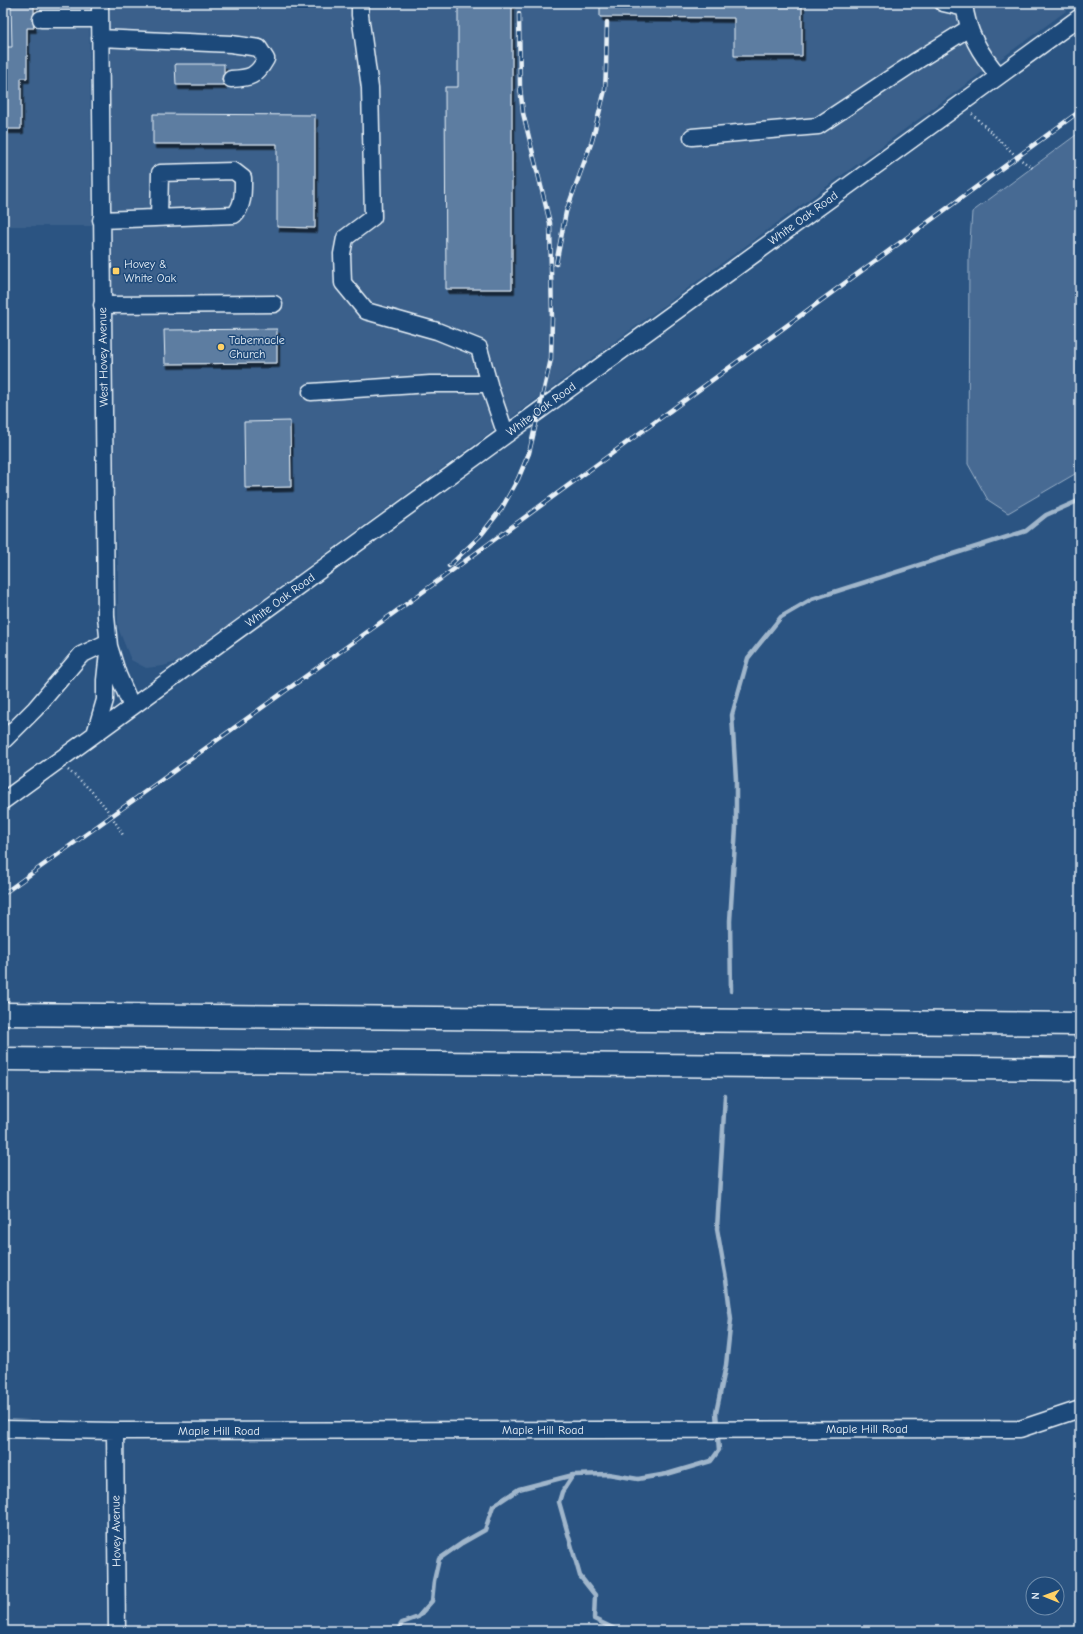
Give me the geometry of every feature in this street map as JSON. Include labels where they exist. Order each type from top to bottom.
[{"type":"highway","points":[[3,1014],[1080,1024]]},
{"type":"highway","points":[[3,1059],[1080,1069]]},
{"type":"street","name":"West Hovey Avenue","points":[[100,3],[106,616],[108,644],[118,675],[132,707]]},
{"type":"street","points":[[360,3],[360,16],[370,88],[373,216],[345,238],[342,254],[344,283],[366,312],[437,331],[479,348],[506,435]]},
{"type":"street","points":[[943,3],[965,6],[969,28],[976,46],[987,63],[999,76]]},
{"type":"street","name":"White Oak Road","points":[[3,801],[1080,17]]},
{"type":"street","points":[[41,19],[100,19]]},
{"type":"street","points":[[692,137],[818,126],[969,28]]},
{"type":"street","points":[[100,38],[231,44],[259,48],[266,59],[262,66],[250,78],[230,79]]},
{"type":"street","points":[[101,220],[159,218],[234,215],[239,210],[242,200],[243,178],[234,171],[160,173],[159,218]]},
{"type":"street","points":[[102,305],[274,304]]},
{"type":"street","points":[[311,392],[430,384],[489,384]]},
{"type":"street","points":[[3,741],[35,709],[81,655],[108,644],[104,680],[105,700],[95,734]]},
{"type":"street","name":"Maple Hill Road","points":[[3,1429],[115,1431],[1020,1429],[1080,1409]]},
{"type":"street","name":"Hovey Avenue","points":[[115,1431],[117,1631]]},
{"type":"path","points":[[961,103],[1017,157],[1034,169]]},
{"type":"path","points":[[58,762],[97,796],[112,815],[124,837]]},
{"type":"shaded area","points":[[3,3],[89,3],[92,226],[3,226]]},
{"type":"shaded area","points":[[109,3],[1077,3],[179,661],[163,666],[146,668],[131,660],[118,628],[118,565],[113,430]]},
{"type":"shaded area","points":[[1080,132],[1080,471],[1008,513],[988,500],[968,464],[969,257],[972,212]]},
{"type":"building","points":[[11,3],[34,3],[34,13],[32,19],[34,28],[27,28],[27,78],[21,78],[21,129],[3,129],[3,47],[12,47]]},
{"type":"building","points":[[458,3],[512,3],[512,289],[446,289],[445,87],[458,87]]},
{"type":"building","points":[[600,3],[802,3],[802,56],[734,56],[734,18],[600,17]]},
{"type":"building","points":[[175,64],[224,64],[222,79],[224,85],[176,85]]},
{"type":"building","points":[[153,114],[315,115],[315,228],[277,227],[277,144],[153,144]]},
{"type":"building","name":"Tabernacle Church","points":[[277,329],[277,363],[165,364],[164,330]]},
{"type":"building","points":[[290,421],[291,487],[245,488],[244,422]]},
{"type":"waterway","points":[[731,991],[730,921],[736,827],[736,780],[732,715],[748,658],[781,617],[812,599],[1026,531],[1046,515],[1080,500]]},
{"type":"waterway","points":[[397,1631],[402,1623],[418,1617],[432,1601],[434,1581],[439,1559],[462,1543],[485,1530],[493,1506],[519,1489],[573,1475],[608,1474],[638,1479],[667,1474],[711,1461],[719,1450],[716,1413],[726,1365],[731,1319],[726,1279],[717,1229],[725,1096]]},
{"type":"waterway","points":[[573,1475],[562,1492],[559,1502],[580,1576],[595,1595],[594,1619],[619,1631]]},
{"type":"railway","points":[[449,566],[481,535],[502,508],[518,479],[529,453],[551,359],[552,318],[550,223],[523,113],[520,87],[519,14]]},
{"type":"railway","points":[[556,264],[566,212],[592,141],[605,90],[607,22]]},
{"type":"railway","points":[[3,894],[409,602],[1080,111]]},
{"type":"place","name":"Hovey & White Oak","points":[[116,271]]},
{"type":"place","name":"Tabernacle Church","points":[[221,347]]}]
